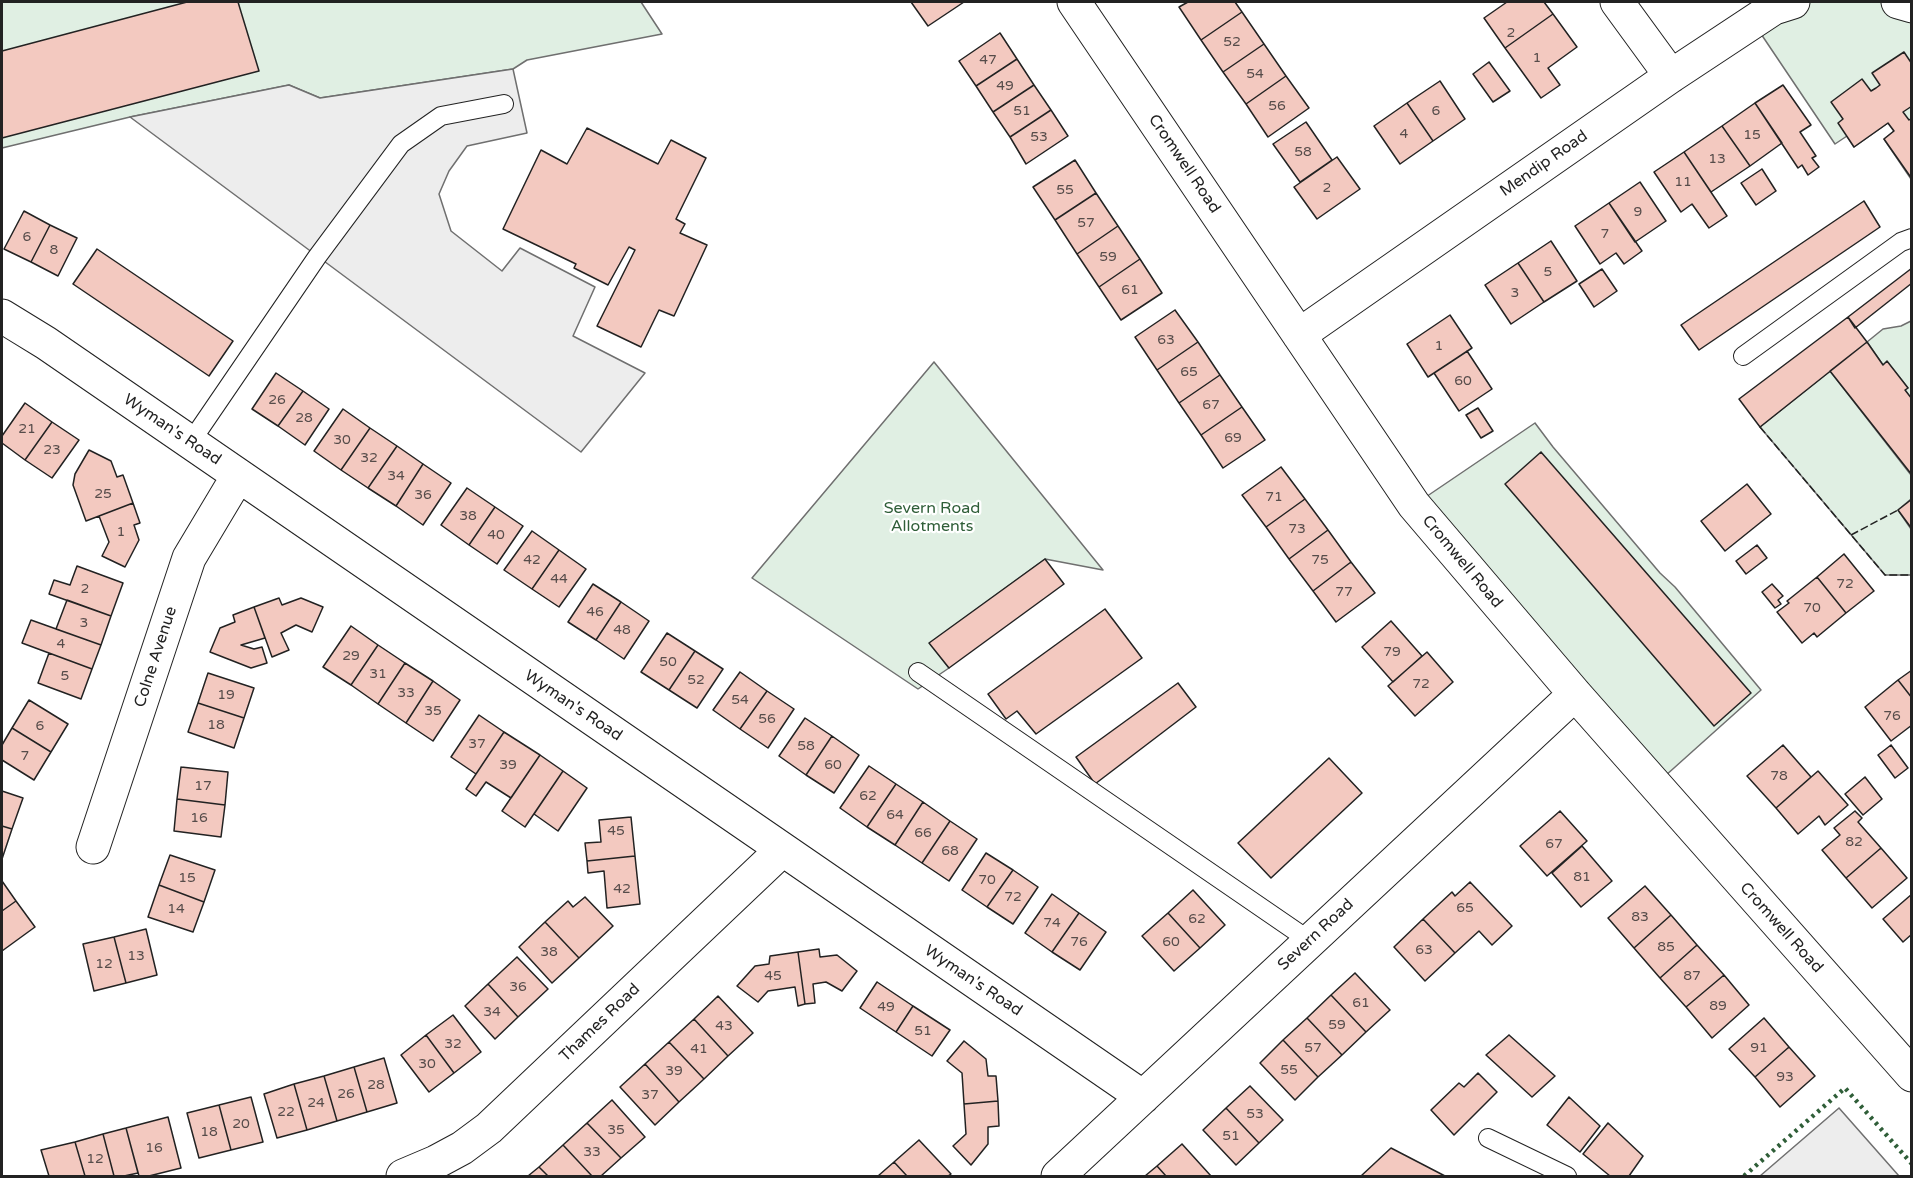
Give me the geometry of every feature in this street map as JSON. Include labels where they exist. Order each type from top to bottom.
[{"type":"street","name":"Cromwell Road","points":[[1074,2],[1414,505],[1575,694],[1911,1075]]},
{"type":"street","points":[[1617,2],[1671,76]]},
{"type":"street","name":"Mendip Road","points":[[1299,335],[1671,76],[1774,8],[1793,2]]},
{"type":"street","points":[[1898,2],[1911,6]]},
{"type":"street","name":"Wyman's Road","points":[[2,316],[46,343],[1143,1097]]},
{"type":"street","name":"Colne Avenue","points":[[93,847],[189,558],[238,476]]},
{"type":"street","name":"Severn Road","points":[[1058,1176],[1575,694]]},
{"type":"street","name":"Thames Road","points":[[402,1176],[462,1148],[489,1128],[782,849]]},
{"type":"lane","points":[[190,443],[317,257],[401,144],[441,116],[504,104]]},
{"type":"lane","points":[[1743,356],[1901,242],[1911,238]]},
{"type":"lane","points":[[918,672],[1310,941]]},
{"type":"lane","points":[[1488,1138],[1567,1176]]},
{"type":"green space","points":[[2,2],[641,2],[662,34],[527,60],[513,69],[320,98],[289,85],[130,117],[2,148]]},
{"type":"green space","points":[[1793,2],[1898,2],[1911,6],[1911,179],[1884,139],[1894,131],[1888,123],[1854,147],[1847,136],[1835,144],[1753,22]]},
{"type":"green space","points":[[1911,321],[1911,399],[1905,390],[1908,388],[1887,362],[1883,365],[1867,342],[1883,329],[1901,326]]},
{"type":"green space","name":"Severn Road Allotments","points":[[934,362],[1103,570],[1045,559],[930,643],[949,668],[918,689],[752,578]]},
{"type":"green space","points":[[1830,371],[1911,475],[1911,499],[1898,510],[1911,529],[1911,575],[1885,575],[1760,427]]},
{"type":"green space","points":[[1535,423],[1761,690],[1655,785],[1414,505]]},
{"type":"shaded area","points":[[513,69],[527,133],[467,146],[449,171],[439,194],[451,231],[502,271],[520,248],[595,287],[573,336],[645,373],[581,452],[130,117],[289,85],[320,98]]},
{"type":"shaded area","points":[[1839,1108],[1899,1176],[1760,1176]]},
{"type":"building","points":[[187,2],[238,2],[259,71],[2,138],[2,51]]},
{"type":"building","points":[[911,2],[964,2],[928,26]]},
{"type":"building","points":[[1188,2],[1235,2],[1242,12],[1201,40],[1179,7]]},
{"type":"building","points":[[1507,2],[1544,2],[1553,14],[1505,48],[1484,18]]},
{"type":"building","points":[[1242,12],[1264,44],[1223,72],[1201,40]]},
{"type":"building","points":[[1553,14],[1577,47],[1548,68],[1560,85],[1541,98],[1505,48]]},
{"type":"building","points":[[1000,33],[1017,59],[976,86],[959,61]]},
{"type":"building","points":[[1264,44],[1286,76],[1246,104],[1223,72]]},
{"type":"building","points":[[1904,52],[1912,64],[1912,106],[1903,112],[1909,120],[1912,118],[1912,179],[1884,139],[1894,131],[1888,123],[1854,147],[1838,123],[1843,119],[1831,102],[1862,79],[1871,91],[1876,88],[1880,85],[1872,73]]},
{"type":"building","points":[[1017,59],[1034,85],[993,112],[976,86]]},
{"type":"building","points":[[1489,62],[1510,91],[1493,102],[1473,74]]},
{"type":"building","points":[[1286,76],[1309,108],[1268,137],[1246,104]]},
{"type":"building","points":[[1440,81],[1465,119],[1433,141],[1407,103]]},
{"type":"building","points":[[1034,85],[1051,110],[1010,137],[993,112]]},
{"type":"building","points":[[1783,85],[1811,125],[1800,132],[1816,156],[1812,158],[1819,167],[1808,175],[1802,165],[1798,168],[1755,103]]},
{"type":"building","points":[[1407,103],[1433,141],[1400,164],[1374,126]]},
{"type":"building","points":[[1755,103],[1782,143],[1750,166],[1722,126]]},
{"type":"building","points":[[1051,110],[1068,136],[1026,164],[1010,137]]},
{"type":"building","points":[[1306,122],[1332,160],[1300,182],[1273,144]]},
{"type":"building","points":[[1722,126],[1750,166],[1711,192],[1684,152]]},
{"type":"building","points":[[587,128],[658,164],[671,140],[706,158],[676,219],[685,224],[680,233],[707,245],[674,316],[659,310],[641,347],[597,326],[635,250],[629,247],[608,285],[574,268],[576,264],[503,229],[541,150],[567,164]]},
{"type":"building","points":[[1684,152],[1727,216],[1709,228],[1692,204],[1681,212],[1654,172]]},
{"type":"building","points":[[1337,157],[1360,189],[1317,219],[1294,187]]},
{"type":"building","points":[[1075,160],[1096,193],[1055,220],[1033,187]]},
{"type":"building","points":[[1762,169],[1776,191],[1756,205],[1741,183]]},
{"type":"building","points":[[1640,182],[1666,221],[1635,242],[1609,203]]},
{"type":"building","points":[[1096,193],[1118,226],[1077,254],[1055,220]]},
{"type":"building","points":[[1864,201],[1880,227],[1699,350],[1681,325]]},
{"type":"building","points":[[1609,203],[1642,251],[1624,264],[1616,253],[1600,264],[1575,226]]},
{"type":"building","points":[[24,211],[50,225],[31,262],[4,249]]},
{"type":"building","points":[[50,225],[77,238],[58,276],[31,262]]},
{"type":"building","points":[[1118,226],[1140,259],[1099,287],[1077,254]]},
{"type":"building","points":[[1551,241],[1577,281],[1544,302],[1518,263]]},
{"type":"building","points":[[97,249],[233,341],[209,376],[73,284]]},
{"type":"building","points":[[1140,259],[1162,293],[1121,320],[1099,287]]},
{"type":"building","points":[[1518,263],[1544,302],[1511,324],[1485,285]]},
{"type":"building","points":[[1912,268],[1912,283],[1855,328],[1848,317]]},
{"type":"building","points":[[1602,269],[1617,291],[1594,307],[1579,284]]},
{"type":"building","points":[[1175,310],[1198,342],[1157,370],[1135,337]]},
{"type":"building","points":[[1450,315],[1472,348],[1428,377],[1407,344]]},
{"type":"building","points":[[1848,317],[1867,342],[1760,427],[1739,399]]},
{"type":"building","points":[[1198,342],[1220,375],[1179,403],[1157,370]]},
{"type":"building","points":[[1867,342],[1883,365],[1887,361],[1908,388],[1905,390],[1912,399],[1912,475],[1830,371]]},
{"type":"building","points":[[1467,351],[1492,389],[1459,411],[1434,373]]},
{"type":"building","points":[[276,373],[303,391],[278,426],[252,409]]},
{"type":"building","points":[[1220,375],[1242,407],[1201,435],[1179,403]]},
{"type":"building","points":[[303,391],[329,409],[305,445],[278,426]]},
{"type":"building","points":[[25,403],[52,422],[25,460],[2,443],[2,436]]},
{"type":"building","points":[[1242,407],[1265,440],[1223,468],[1201,435]]},
{"type":"building","points":[[1478,408],[1493,431],[1481,438],[1466,415]]},
{"type":"building","points":[[343,409],[370,428],[341,470],[314,451]]},
{"type":"building","points":[[52,422],[79,440],[52,478],[25,460]]},
{"type":"building","points":[[370,428],[397,446],[368,488],[341,470]]},
{"type":"building","points":[[397,446],[423,464],[396,506],[368,488]]},
{"type":"building","points":[[89,450],[111,461],[117,477],[123,475],[133,503],[86,521],[73,485],[75,474]]},
{"type":"building","points":[[1541,452],[1751,693],[1714,726],[1505,484]]},
{"type":"building","points":[[423,464],[451,483],[423,525],[396,506]]},
{"type":"building","points":[[1281,467],[1305,499],[1266,527],[1242,495]]},
{"type":"building","points":[[1747,484],[1771,514],[1725,551],[1701,521]]},
{"type":"building","points":[[467,488],[495,507],[469,545],[441,525]]},
{"type":"building","points":[[1305,499],[1328,530],[1289,559],[1266,527]]},
{"type":"building","points":[[1912,499],[1912,529],[1898,510]]},
{"type":"building","points":[[133,503],[140,523],[134,525],[139,540],[125,567],[102,556],[109,542],[99,516]]},
{"type":"building","points":[[495,507],[523,526],[497,564],[469,545]]},
{"type":"building","points":[[1328,530],[1351,562],[1313,591],[1289,559]]},
{"type":"building","points":[[532,531],[559,550],[532,589],[504,570]]},
{"type":"building","points":[[1757,545],[1767,558],[1746,574],[1736,561]]},
{"type":"building","points":[[559,550],[586,569],[559,607],[532,589]]},
{"type":"building","points":[[1844,554],[1874,591],[1846,613],[1817,577]]},
{"type":"building","points":[[1045,559],[1064,584],[949,668],[929,643]]},
{"type":"building","points":[[1351,562],[1375,593],[1336,622],[1313,591]]},
{"type":"building","points":[[77,566],[123,583],[111,616],[49,594],[54,580],[70,585]]},
{"type":"building","points":[[1817,577],[1846,613],[1817,637],[1814,633],[1802,643],[1777,612]]},
{"type":"building","points":[[593,584],[621,602],[596,640],[568,622]]},
{"type":"building","points":[[1772,584],[1783,596],[1778,600],[1781,604],[1775,608],[1762,592]]},
{"type":"building","points":[[279,598],[282,605],[301,598],[323,607],[312,632],[296,625],[281,633],[289,650],[272,657],[254,607]]},
{"type":"building","points":[[67,600],[111,616],[101,645],[56,629]]},
{"type":"building","points":[[621,602],[649,621],[624,659],[596,640]]},
{"type":"building","points":[[254,607],[265,638],[241,645],[254,649],[262,647],[267,663],[251,668],[210,652],[220,628],[235,622],[233,615]]},
{"type":"building","points":[[1105,609],[1142,658],[1036,734],[1017,711],[1006,719],[988,694]]},
{"type":"building","points":[[31,620],[101,645],[92,669],[22,643]]},
{"type":"building","points":[[1391,621],[1422,656],[1393,682],[1362,647]]},
{"type":"building","points":[[351,626],[378,645],[351,685],[323,667]]},
{"type":"building","points":[[667,633],[695,651],[669,690],[641,672]]},
{"type":"building","points":[[378,645],[405,663],[378,704],[351,685]]},
{"type":"building","points":[[695,651],[723,669],[697,708],[669,690]]},
{"type":"building","points":[[1427,652],[1453,682],[1415,716],[1388,686]]},
{"type":"building","points":[[49,653],[92,669],[81,699],[38,683]]},
{"type":"building","points":[[405,663],[433,681],[406,723],[378,704]]},
{"type":"building","points":[[1912,670],[1912,698],[1898,680]]},
{"type":"building","points":[[740,672],[767,691],[740,729],[713,710]]},
{"type":"building","points":[[208,673],[254,688],[244,718],[198,703]]},
{"type":"building","points":[[1898,680],[1912,698],[1912,725],[1891,741],[1865,707]]},
{"type":"building","points":[[433,681],[460,700],[433,741],[406,723]]},
{"type":"building","points":[[1178,683],[1196,707],[1095,784],[1076,757]]},
{"type":"building","points":[[767,691],[794,709],[768,748],[740,729]]},
{"type":"building","points":[[29,700],[68,724],[51,752],[12,728]]},
{"type":"building","points":[[198,703],[244,718],[234,748],[188,732]]},
{"type":"building","points":[[479,715],[504,732],[476,774],[451,757]]},
{"type":"building","points":[[805,718],[832,736],[806,775],[779,756]]},
{"type":"building","points":[[12,728],[51,752],[34,780],[2,760],[2,745]]},
{"type":"building","points":[[504,732],[540,755],[511,798],[486,782],[476,796],[466,789]]},
{"type":"building","points":[[832,736],[859,755],[834,793],[806,775]]},
{"type":"building","points":[[1783,745],[1811,777],[1776,808],[1747,776]]},
{"type":"building","points":[[1891,745],[1908,768],[1895,778],[1878,755]]},
{"type":"building","points":[[540,755],[563,771],[525,827],[502,811]]},
{"type":"building","points":[[1329,758],[1362,793],[1271,878],[1238,843]]},
{"type":"building","points":[[869,766],[896,784],[867,827],[840,808]]},
{"type":"building","points":[[181,767],[228,772],[225,805],[177,799]]},
{"type":"building","points":[[563,771],[587,788],[558,831],[534,814]]},
{"type":"building","points":[[1818,771],[1848,805],[1825,825],[1819,816],[1798,834],[1776,808]]},
{"type":"building","points":[[1865,777],[1882,799],[1863,815],[1845,794]]},
{"type":"building","points":[[896,784],[923,802],[895,845],[867,827]]},
{"type":"building","points":[[2,791],[23,798],[12,829],[2,826]]},
{"type":"building","points":[[177,799],[225,805],[221,837],[174,831]]},
{"type":"building","points":[[923,802],[950,821],[922,863],[895,845]]},
{"type":"building","points":[[1560,811],[1587,841],[1547,876],[1520,846]]},
{"type":"building","points":[[1855,811],[1862,818],[1858,822],[1881,848],[1846,878],[1822,850],[1840,835],[1834,828]]},
{"type":"building","points":[[631,817],[635,856],[587,861],[585,843],[601,842],[599,820]]},
{"type":"building","points":[[950,821],[977,839],[949,881],[922,863]]},
{"type":"building","points":[[2,826],[12,829],[2,859]]},
{"type":"building","points":[[1582,846],[1612,881],[1581,907],[1552,873]]},
{"type":"building","points":[[1881,848],[1907,878],[1872,908],[1846,878]]},
{"type":"building","points":[[986,853],[1013,870],[987,907],[962,890]]},
{"type":"building","points":[[170,855],[215,870],[204,902],[159,885]]},
{"type":"building","points":[[635,856],[640,904],[607,908],[604,871],[588,873],[587,861]]},
{"type":"building","points":[[1013,870],[1038,887],[1013,924],[987,907]]},
{"type":"building","points":[[2,881],[16,901],[2,911]]},
{"type":"building","points":[[1470,882],[1512,926],[1492,945],[1479,931],[1455,953],[1423,919],[1452,892],[1455,896]]},
{"type":"building","points":[[159,885],[204,902],[193,932],[148,917]]},
{"type":"building","points":[[1645,886],[1671,915],[1634,948],[1608,918]]},
{"type":"building","points":[[1193,890],[1225,925],[1200,948],[1168,913]]},
{"type":"building","points":[[1052,894],[1079,913],[1052,952],[1025,933]]},
{"type":"building","points":[[1912,894],[1912,934],[1903,942],[1883,919]]},
{"type":"building","points":[[585,897],[613,926],[579,958],[545,922],[568,901],[573,907]]},
{"type":"building","points":[[16,901],[35,927],[2,951],[2,911]]},
{"type":"building","points":[[1079,913],[1106,932],[1080,970],[1052,952]]},
{"type":"building","points":[[1168,913],[1200,948],[1174,971],[1142,936]]},
{"type":"building","points":[[1671,915],[1697,945],[1660,978],[1634,948]]},
{"type":"building","points":[[1423,919],[1455,953],[1425,981],[1394,947]]},
{"type":"building","points":[[545,922],[579,958],[552,983],[519,947]]},
{"type":"building","points":[[146,929],[157,975],[126,983],[114,937]]},
{"type":"building","points":[[114,937],[126,983],[94,991],[83,944]]},
{"type":"building","points":[[1697,945],[1724,975],[1686,1007],[1660,978]]},
{"type":"building","points":[[819,949],[820,957],[837,955],[857,971],[842,991],[826,982],[813,984],[815,1003],[805,1004],[798,952]]},
{"type":"building","points":[[798,952],[805,1004],[798,1006],[795,987],[768,991],[758,1002],[737,986],[755,966],[769,964],[770,956]]},
{"type":"building","points":[[517,957],[548,989],[518,1017],[488,984]]},
{"type":"building","points":[[1355,973],[1390,1010],[1366,1032],[1331,995]]},
{"type":"building","points":[[1724,975],[1749,1005],[1712,1038],[1686,1007]]},
{"type":"building","points":[[877,982],[913,1006],[896,1032],[860,1008]]},
{"type":"building","points":[[488,984],[518,1017],[495,1039],[465,1006]]},
{"type":"building","points":[[1331,995],[1366,1032],[1342,1055],[1307,1018]]},
{"type":"building","points":[[718,996],[753,1033],[728,1056],[694,1019]]},
{"type":"building","points":[[913,1006],[950,1030],[932,1056],[896,1032]]},
{"type":"building","points":[[453,1015],[481,1052],[454,1073],[426,1035]]},
{"type":"building","points":[[1307,1018],[1342,1055],[1318,1077],[1283,1040]]},
{"type":"building","points":[[1764,1018],[1789,1047],[1755,1077],[1729,1049]]},
{"type":"building","points":[[694,1019],[728,1056],[704,1079],[669,1042]]},
{"type":"building","points":[[426,1035],[454,1073],[429,1092],[401,1055]]},
{"type":"building","points":[[1509,1035],[1555,1076],[1532,1097],[1486,1055]]},
{"type":"building","points":[[1283,1040],[1318,1077],[1295,1100],[1260,1063]]},
{"type":"building","points":[[964,1041],[986,1059],[988,1076],[996,1076],[998,1101],[964,1104],[962,1073],[947,1061]]},
{"type":"building","points":[[669,1042],[704,1079],[679,1102],[645,1064]]},
{"type":"building","points":[[1789,1047],[1815,1076],[1780,1107],[1755,1077]]},
{"type":"building","points":[[384,1058],[397,1103],[367,1112],[354,1067]]},
{"type":"building","points":[[645,1064],[679,1102],[655,1125],[620,1087]]},
{"type":"building","points":[[354,1067],[367,1112],[337,1121],[324,1076]]},
{"type":"building","points":[[1478,1073],[1497,1092],[1454,1135],[1431,1110],[1459,1083],[1464,1087]]},
{"type":"building","points":[[324,1076],[337,1121],[307,1130],[294,1084]]},
{"type":"building","points":[[294,1084],[307,1130],[277,1138],[264,1094]]},
{"type":"building","points":[[1250,1086],[1283,1120],[1259,1143],[1226,1108]]},
{"type":"building","points":[[251,1097],[263,1142],[231,1150],[219,1105]]},
{"type":"building","points":[[1569,1097],[1600,1126],[1580,1152],[1547,1125]]},
{"type":"building","points":[[612,1100],[645,1137],[621,1158],[587,1123]]},
{"type":"building","points":[[998,1101],[999,1126],[988,1127],[988,1144],[971,1165],[953,1146],[966,1134],[964,1104]]},
{"type":"building","points":[[219,1105],[231,1150],[199,1158],[187,1113]]},
{"type":"building","points":[[1226,1108],[1259,1143],[1236,1165],[1203,1130]]},
{"type":"building","points":[[168,1117],[181,1168],[149,1176],[139,1176],[126,1128]]},
{"type":"building","points":[[587,1123],[621,1158],[601,1176],[592,1176],[563,1145]]},
{"type":"building","points":[[1608,1123],[1643,1156],[1629,1176],[1610,1176],[1583,1154]]},
{"type":"building","points":[[126,1128],[138,1173],[114,1176],[103,1134]]},
{"type":"building","points":[[103,1134],[114,1176],[85,1176],[75,1142]]},
{"type":"building","points":[[919,1140],[951,1174],[948,1176],[907,1176],[894,1162]]},
{"type":"building","points":[[75,1142],[85,1176],[49,1176],[41,1150]]},
{"type":"building","points":[[1182,1144],[1211,1176],[1166,1176],[1157,1166]]},
{"type":"building","points":[[563,1145],[592,1176],[548,1176],[539,1167]]},
{"type":"building","points":[[1391,1148],[1445,1176],[1361,1176]]},
{"type":"building","points":[[894,1162],[907,1176],[878,1176]]},
{"type":"building","points":[[1157,1166],[1166,1176],[1145,1176]]},
{"type":"building","points":[[539,1167],[548,1176],[528,1176]]},
{"type":"hedge","points":[[1744,1176],[1845,1088],[1912,1164]]},
{"type":"fence","points":[[1760,427],[1885,575],[1912,575]]},
{"type":"fence","points":[[1851,535],[1898,510]]}]
